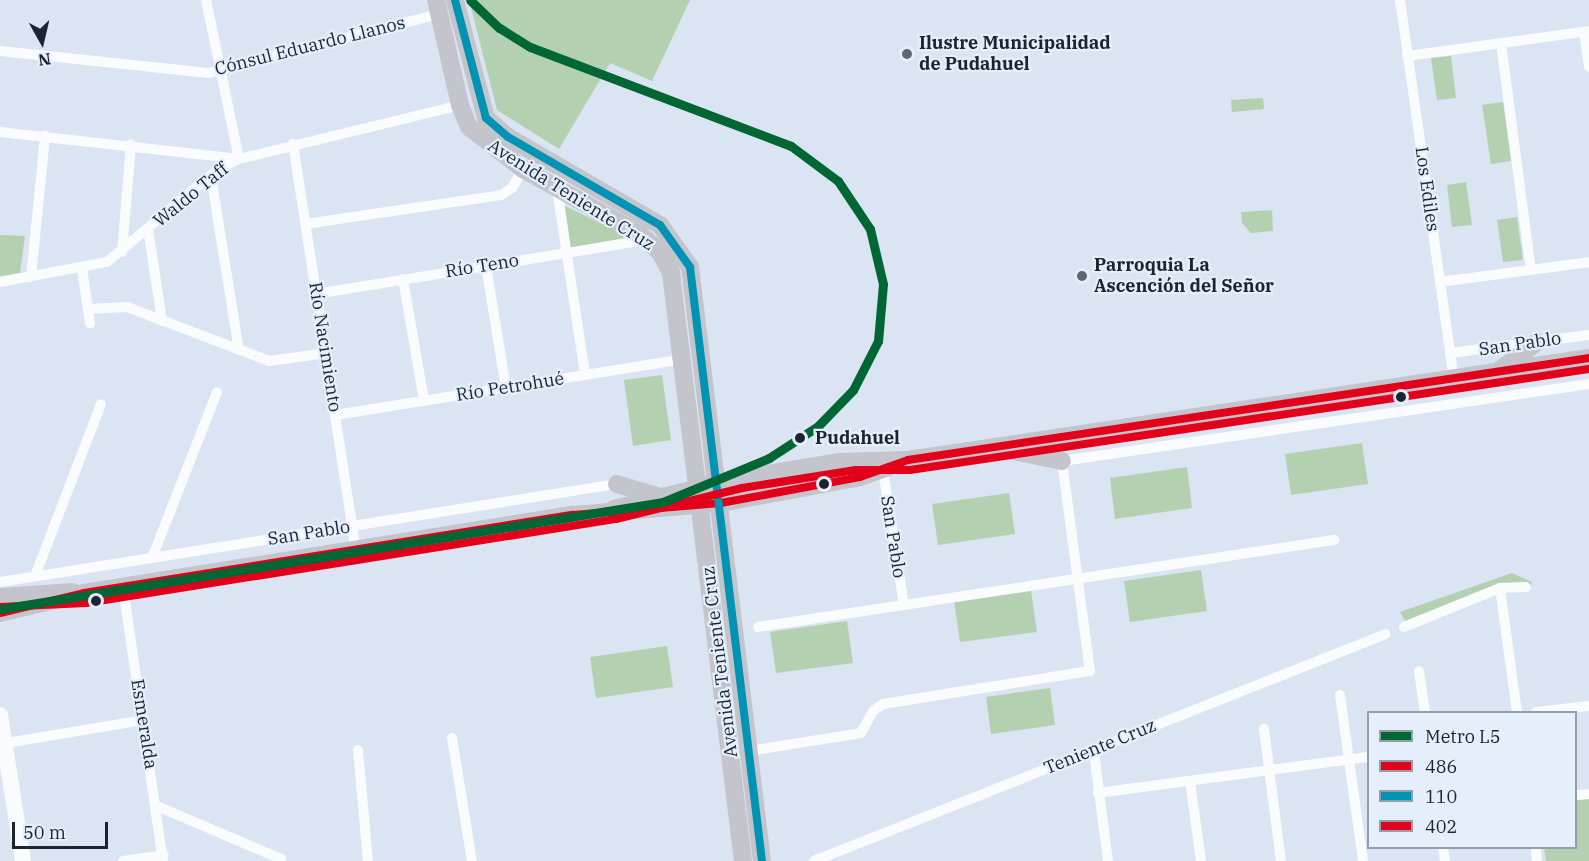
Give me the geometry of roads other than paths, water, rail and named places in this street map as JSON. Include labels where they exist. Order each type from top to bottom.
[{"type":"main road","name":"Avenida Teniente Cruz","points":[[455,0],[486,118],[514,141],[667,230],[690,267],[719,482],[762,861]]},
{"type":"main road","name":"Avenida Teniente Cruz","points":[[438,7],[460,105],[474,133],[523,169],[647,240],[671,273],[700,486],[743,861]]},
{"type":"main road","points":[[616,221],[625,204]]},
{"type":"main road","points":[[1499,372],[1537,342]]},
{"type":"main road","name":"San Pablo","points":[[614,509],[657,496],[719,482],[855,460],[908,460],[1589,358]]},
{"type":"main road","points":[[993,447],[1062,461]]},
{"type":"main road","name":"San Pablo","points":[[0,613],[84,593],[614,509],[702,506],[721,503],[883,470],[908,460]]},
{"type":"main road","points":[[617,483],[657,496]]},
{"type":"main road","name":"San Pablo","points":[[0,597],[84,593]]},
{"type":"main road","points":[[736,803],[755,801]]},
{"type":"street","points":[[0,132],[131,144],[239,159],[206,0]]},
{"type":"street","name":"Los Ediles","points":[[1400,0],[1454,378]]},
{"type":"street","name":"Cónsul Eduardo Llanos","points":[[0,51],[202,72],[438,7]]},
{"type":"street","points":[[1407,56],[1586,31],[1589,67]]},
{"type":"street","points":[[1501,43],[1531,270]]},
{"type":"street","name":"Waldo Taff","points":[[0,282],[82,269],[122,252],[211,176],[239,159],[460,105]]},
{"type":"street","points":[[31,278],[45,136]]},
{"type":"street","points":[[122,252],[131,144]]},
{"type":"street","name":"Río Nacimiento","points":[[293,144],[356,549]]},
{"type":"street","points":[[305,224],[501,195],[512,188],[523,169]]},
{"type":"street","points":[[211,176],[239,350]]},
{"type":"street","points":[[557,189],[585,375]]},
{"type":"street","points":[[148,229],[162,321]]},
{"type":"street","name":"Río Teno","points":[[316,294],[647,240]]},
{"type":"street","points":[[1440,282],[1589,262]]},
{"type":"street","points":[[486,266],[506,388]]},
{"type":"street","points":[[82,269],[90,323]]},
{"type":"street","points":[[403,279],[424,401]]},
{"type":"street","points":[[88,309],[123,306],[269,361],[326,353]]},
{"type":"street","name":"San Pablo","points":[[1450,353],[1589,335]]},
{"type":"street","name":"Río Petrohué","points":[[335,416],[684,359]]},
{"type":"street","points":[[749,751],[861,733],[873,711],[884,704],[1090,671],[1062,461],[1589,384]]},
{"type":"street","points":[[152,558],[217,392]]},
{"type":"street","points":[[35,576],[101,404]]},
{"type":"street","name":"San Pablo","points":[[883,470],[904,604]]},
{"type":"street","name":"San Pablo","points":[[0,582],[617,483]]},
{"type":"street","points":[[758,627],[1334,540]]},
{"type":"street","name":"Esmeralda","points":[[123,587],[164,858]]},
{"type":"street","points":[[1404,627],[1500,588],[1526,587]]},
{"type":"street","points":[[1500,588],[1517,711]]},
{"type":"street","name":"Teniente Cruz","points":[[814,861],[836,857],[1094,752],[1102,744],[1386,634]]},
{"type":"street","points":[[1419,671],[1425,711]]},
{"type":"street","points":[[1340,695],[1363,861]]},
{"type":"street","points":[[1545,711],[1589,706]]},
{"type":"street","points":[[0,716],[2,743],[23,861]]},
{"type":"street","points":[[2,743],[143,720]]},
{"type":"street","points":[[1264,729],[1281,861]]},
{"type":"street","points":[[452,738],[472,861]]},
{"type":"street","points":[[358,750],[368,861]]},
{"type":"street","points":[[1094,752],[1105,861]]},
{"type":"street","points":[[1098,793],[1367,757]]},
{"type":"street","points":[[1190,781],[1201,861]]},
{"type":"street","points":[[157,806],[281,859]]},
{"type":"street","points":[[123,861],[164,858]]},
{"type":"metro line","name":"L5","points":[[0,609],[663,502],[769,458],[818,426],[853,390],[878,341],[883,284],[870,229],[838,181],[791,146],[530,47],[499,28],[470,0]]},
{"type":"place","name":"Ilustre Municipalidad de Pudahuel","points":[[907,54]]},
{"type":"place","name":"Parroquia La Ascención del Señor","points":[[1082,276]]},
{"type":"place","name":"Pudahuel","points":[[800,438]]}]
